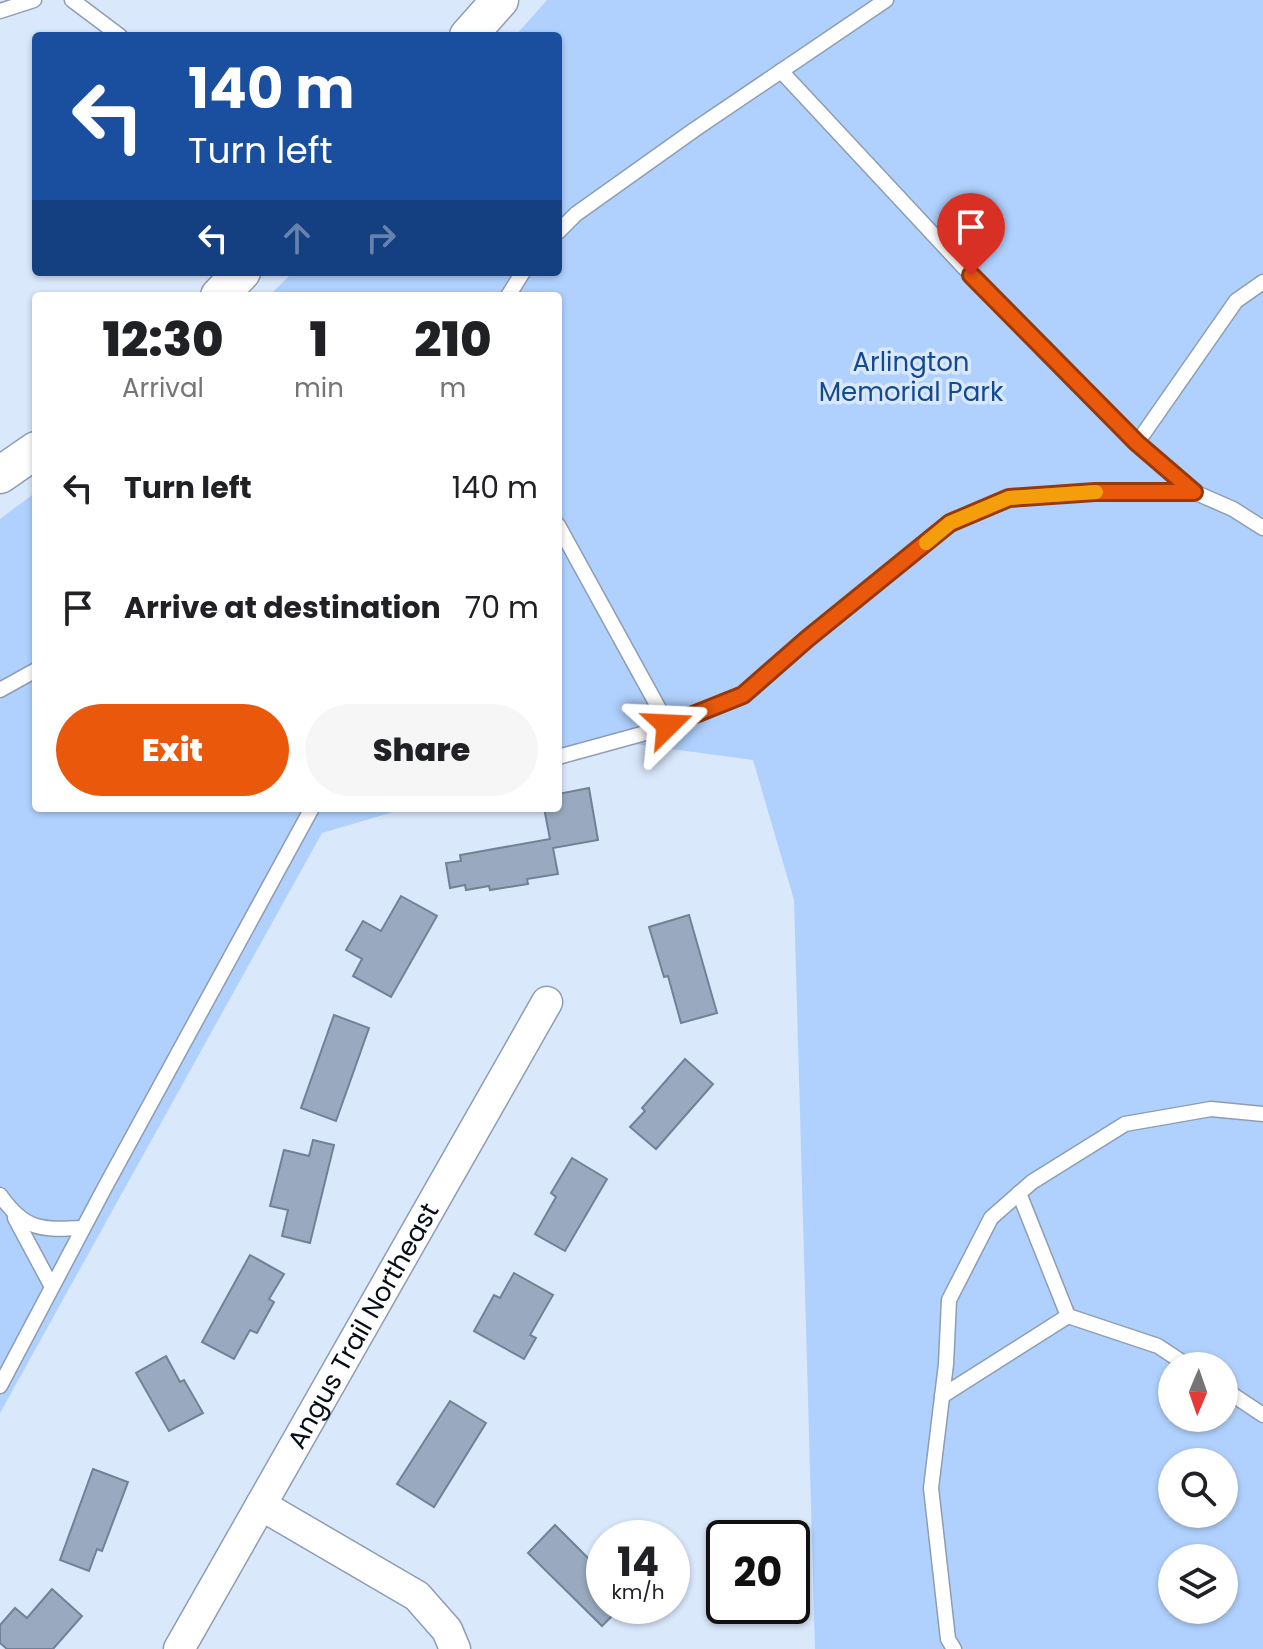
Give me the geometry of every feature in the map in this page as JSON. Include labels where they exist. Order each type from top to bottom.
[{"type":"street","points":[[472,32],[500,0]]},
{"type":"street","points":[[223,292],[238,276]]},
{"type":"street","points":[[0,475],[32,453]]},
{"type":"street","name":"Angus Trail Northeast","points":[[179,1649],[547,1002]]},
{"type":"street","points":[[261,1505],[417,1596],[447,1630],[455,1649]]},
{"type":"lane","points":[[0,11],[34,0]]},
{"type":"lane","points":[[72,0],[115,32]]},
{"type":"lane","points":[[562,228],[576,214],[886,0]]},
{"type":"lane","points":[[781,71],[971,275],[1137,443],[1194,492],[1233,509],[1263,528]]},
{"type":"lane","points":[[1137,443],[1236,301],[1263,282]]},
{"type":"lane","points":[[562,756],[668,725],[743,695],[950,523],[1009,498],[1095,492],[1194,492]]},
{"type":"lane","points":[[562,532],[668,725]]},
{"type":"lane","points":[[0,690],[32,672]]},
{"type":"lane","points":[[0,1386],[310,812]]},
{"type":"lane","points":[[954,1649],[948,1639],[931,1488],[949,1300],[991,1218],[1032,1182],[1125,1124],[1211,1109],[1263,1114]]},
{"type":"lane","points":[[1019,1193],[1068,1316],[1158,1346],[1167,1352]]},
{"type":"lane","points":[[0,1195],[52,1287]]},
{"type":"lane","points":[[11,1211],[29,1226],[50,1230],[83,1228]]},
{"type":"lane","points":[[942,1396],[1068,1316]]},
{"type":"lane","points":[[1238,1398],[1263,1415]]},
{"type":"green space","name":"Arlington Memorial Park","points":[[547,0],[1263,0],[1263,1649],[815,1649],[794,900],[753,760],[627,743],[562,762],[562,292],[273,292],[289,276],[562,276],[562,32],[519,32]]},
{"type":"green space","points":[[32,495],[32,812],[393,812],[322,833],[0,1413],[0,519]]},
{"type":"building","points":[[589,788],[598,840],[553,848],[558,874],[527,879],[528,884],[490,890],[489,886],[466,890],[465,885],[450,888],[446,863],[461,861],[460,855],[550,839],[545,812],[562,812],[562,793]]},
{"type":"building","points":[[401,896],[437,916],[391,997],[353,976],[362,959],[346,950],[363,921],[381,931]]},
{"type":"building","points":[[689,915],[717,1013],[681,1023],[668,976],[664,977],[649,927]]},
{"type":"building","points":[[334,1015],[369,1028],[336,1121],[301,1108]]},
{"type":"building","points":[[685,1059],[713,1084],[656,1149],[630,1127],[645,1111],[642,1108]]},
{"type":"building","points":[[313,1140],[334,1145],[310,1243],[282,1236],[288,1210],[270,1206],[284,1150],[309,1156]]},
{"type":"building","points":[[572,1158],[607,1179],[565,1251],[535,1234],[556,1197],[551,1193]]},
{"type":"building","points":[[250,1255],[284,1274],[269,1299],[274,1302],[257,1333],[250,1330],[234,1359],[202,1342]]},
{"type":"building","points":[[514,1273],[553,1295],[530,1335],[536,1338],[524,1359],[474,1331],[494,1295],[500,1298]]},
{"type":"building","points":[[166,1356],[180,1382],[184,1380],[203,1413],[169,1431],[136,1373]]},
{"type":"building","points":[[450,1401],[486,1423],[434,1507],[397,1484]]},
{"type":"building","points":[[93,1469],[128,1482],[102,1551],[97,1549],[89,1571],[60,1560]]},
{"type":"building","points":[[555,1525],[586,1556],[586,1610],[528,1553]]},
{"type":"building","points":[[52,1589],[82,1616],[53,1649],[7,1649],[0,1643],[0,1625],[15,1608],[27,1618]]},
{"type":"slow traffic","points":[[926,543],[950,523],[1009,498],[1096,492]]},
{"type":"route","points":[[668,725],[743,695],[950,523],[1009,498],[1095,492],[1194,492],[1137,443],[971,275]]}]
